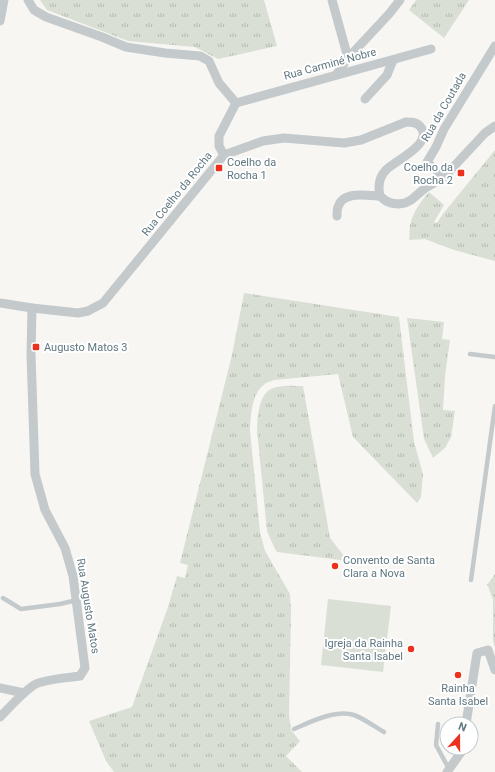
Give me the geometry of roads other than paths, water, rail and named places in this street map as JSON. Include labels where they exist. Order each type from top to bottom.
[{"type":"street","points":[[0,21],[4,0]]},
{"type":"street","points":[[28,0],[34,10],[46,18],[102,37],[126,47],[165,53],[200,56],[209,62],[219,83],[236,102],[219,136],[219,146],[224,155]]},
{"type":"street","points":[[332,0],[348,58]]},
{"type":"street","points":[[336,75],[348,58],[400,0]]},
{"type":"street","name":"Rua da Coutada","points":[[444,177],[427,162],[444,129],[495,46]]},
{"type":"street","name":"Rua Carminé Nobre","points":[[236,102],[431,49]]},
{"type":"street","points":[[364,99],[386,76],[393,60]]},
{"type":"street","name":"Rua Coelho da Rocha","points":[[0,304],[78,313],[88,311],[102,303],[224,155],[263,141],[284,138],[344,143],[361,140],[406,122],[418,124],[423,133],[422,140],[417,146],[385,170],[379,183],[380,196]]},
{"type":"street","points":[[336,216],[338,205],[344,198],[350,195],[380,196],[386,201],[398,204],[411,200],[424,189],[444,177],[485,132],[495,126]]},
{"type":"street","name":"Rua Augusto Matos","points":[[0,717],[34,685],[48,681],[80,676],[85,668],[73,576],[65,548],[45,510],[35,474],[31,354],[32,308]]},
{"type":"street","points":[[467,716],[477,653],[488,650],[495,670]]},
{"type":"street","points":[[0,688],[24,693]]},
{"type":"street","points":[[448,770],[458,756]]},
{"type":"lane","points":[[470,354],[495,357]]},
{"type":"lane","points":[[471,580],[495,406]]},
{"type":"lane","points":[[3,598],[21,609],[60,604],[77,600]]},
{"type":"lane","points":[[294,729],[323,717],[345,713],[355,715],[384,732]]},
{"type":"lane","points":[[438,724],[436,745],[448,770]]},
{"type":"place","name":"Coelho da Rocha 1","points":[[219,168]]},
{"type":"place","name":"Coelho da Rocha 2","points":[[461,173]]},
{"type":"place","name":"Augusto Matos 3","points":[[36,347]]},
{"type":"place","name":"Convento de Santa Clara a Nova","points":[[335,566]]},
{"type":"place","name":"Igreja da Rainha Santa Isabel","points":[[411,649]]},
{"type":"place","name":"Rainha Santa Isabel","points":[[458,675]]}]
